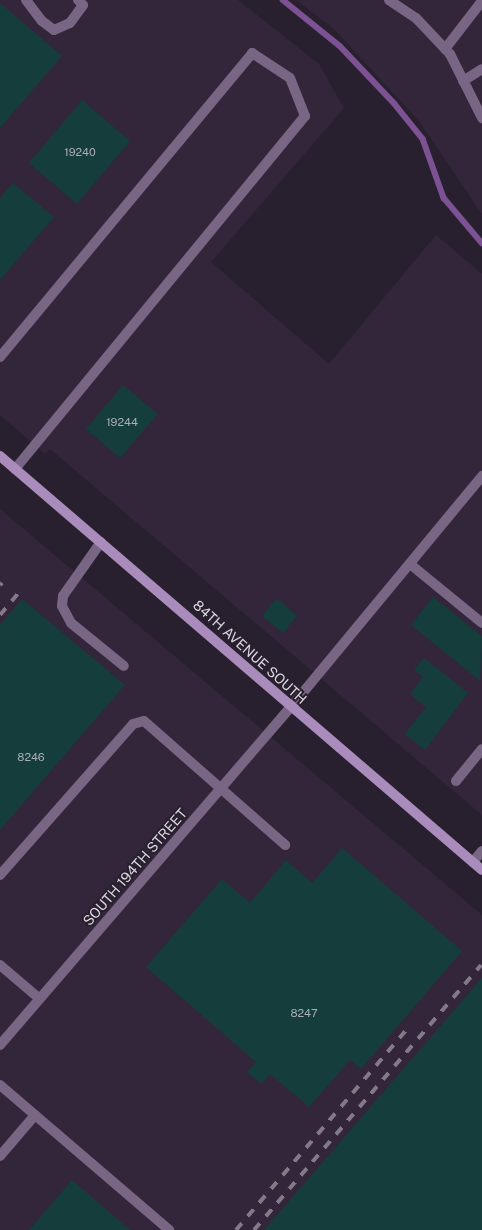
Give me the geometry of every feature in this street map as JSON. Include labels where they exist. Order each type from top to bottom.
[{"type":"main road","name":"84TH AVENUE SOUTH","points":[[0,456],[482,870]]},
{"type":"street","points":[[26,0],[42,21],[54,30],[70,23],[83,5],[78,0]]},
{"type":"street","points":[[389,0],[416,18],[444,49],[482,118]]},
{"type":"street","points":[[444,49],[482,1]]},
{"type":"street","points":[[0,357],[252,52],[290,78],[305,116],[15,469]]},
{"type":"street","points":[[463,81],[482,69]]},
{"type":"street","name":"SOUTH 194TH STREET","points":[[0,1045],[291,707],[482,476]]},
{"type":"street","points":[[101,542],[63,596],[62,606],[70,623],[124,666]]},
{"type":"street","points":[[410,564],[482,623]]},
{"type":"street","points":[[0,876],[133,724],[144,721],[285,845]]},
{"type":"street","points":[[456,781],[482,749]]},
{"type":"street","points":[[473,862],[482,851]]},
{"type":"street","points":[[0,965],[40,999]]},
{"type":"street","points":[[0,1085],[168,1230]]},
{"type":"street","points":[[0,1156],[35,1115]]},
{"type":"shaded area","points":[[0,0],[238,0],[319,64],[344,108],[211,262],[329,364],[436,235],[482,274],[482,815],[50,449],[45,454],[0,415]]},
{"type":"shaded area","points":[[296,0],[482,0],[482,214],[419,121],[333,28]]},
{"type":"shaded area","points":[[0,509],[482,915],[482,1230],[0,1230]]},
{"type":"building","points":[[0,3],[62,56],[0,128]]},
{"type":"building","points":[[82,100],[130,141],[77,204],[29,163]]},
{"type":"building","points":[[13,183],[54,217],[0,280],[0,198]]},
{"type":"building","points":[[123,385],[158,414],[120,458],[86,429]]},
{"type":"building","points":[[433,597],[482,636],[480,681],[411,625]]},
{"type":"building","points":[[277,598],[297,616],[283,633],[262,616]]},
{"type":"building","points":[[22,599],[125,685],[0,830],[0,625]]},
{"type":"building","points":[[424,658],[468,693],[425,750],[405,734],[426,707],[410,694],[423,677],[414,670]]},
{"type":"building","points":[[342,848],[462,951],[361,1069],[350,1060],[309,1107],[270,1074],[261,1084],[247,1072],[256,1062],[146,967],[222,879],[250,903],[286,860],[312,883]]},
{"type":"building","points":[[482,978],[482,1230],[264,1230]]},
{"type":"building","points":[[72,1180],[130,1230],[29,1230]]},
{"type":"waterway","points":[[283,0],[340,46],[394,103],[423,139],[444,198],[482,243]]},
{"type":"railway","points":[[0,615],[20,591]]},
{"type":"railway","points":[[254,1230],[481,965]]},
{"type":"railway","points":[[236,1230],[408,1028]]}]
